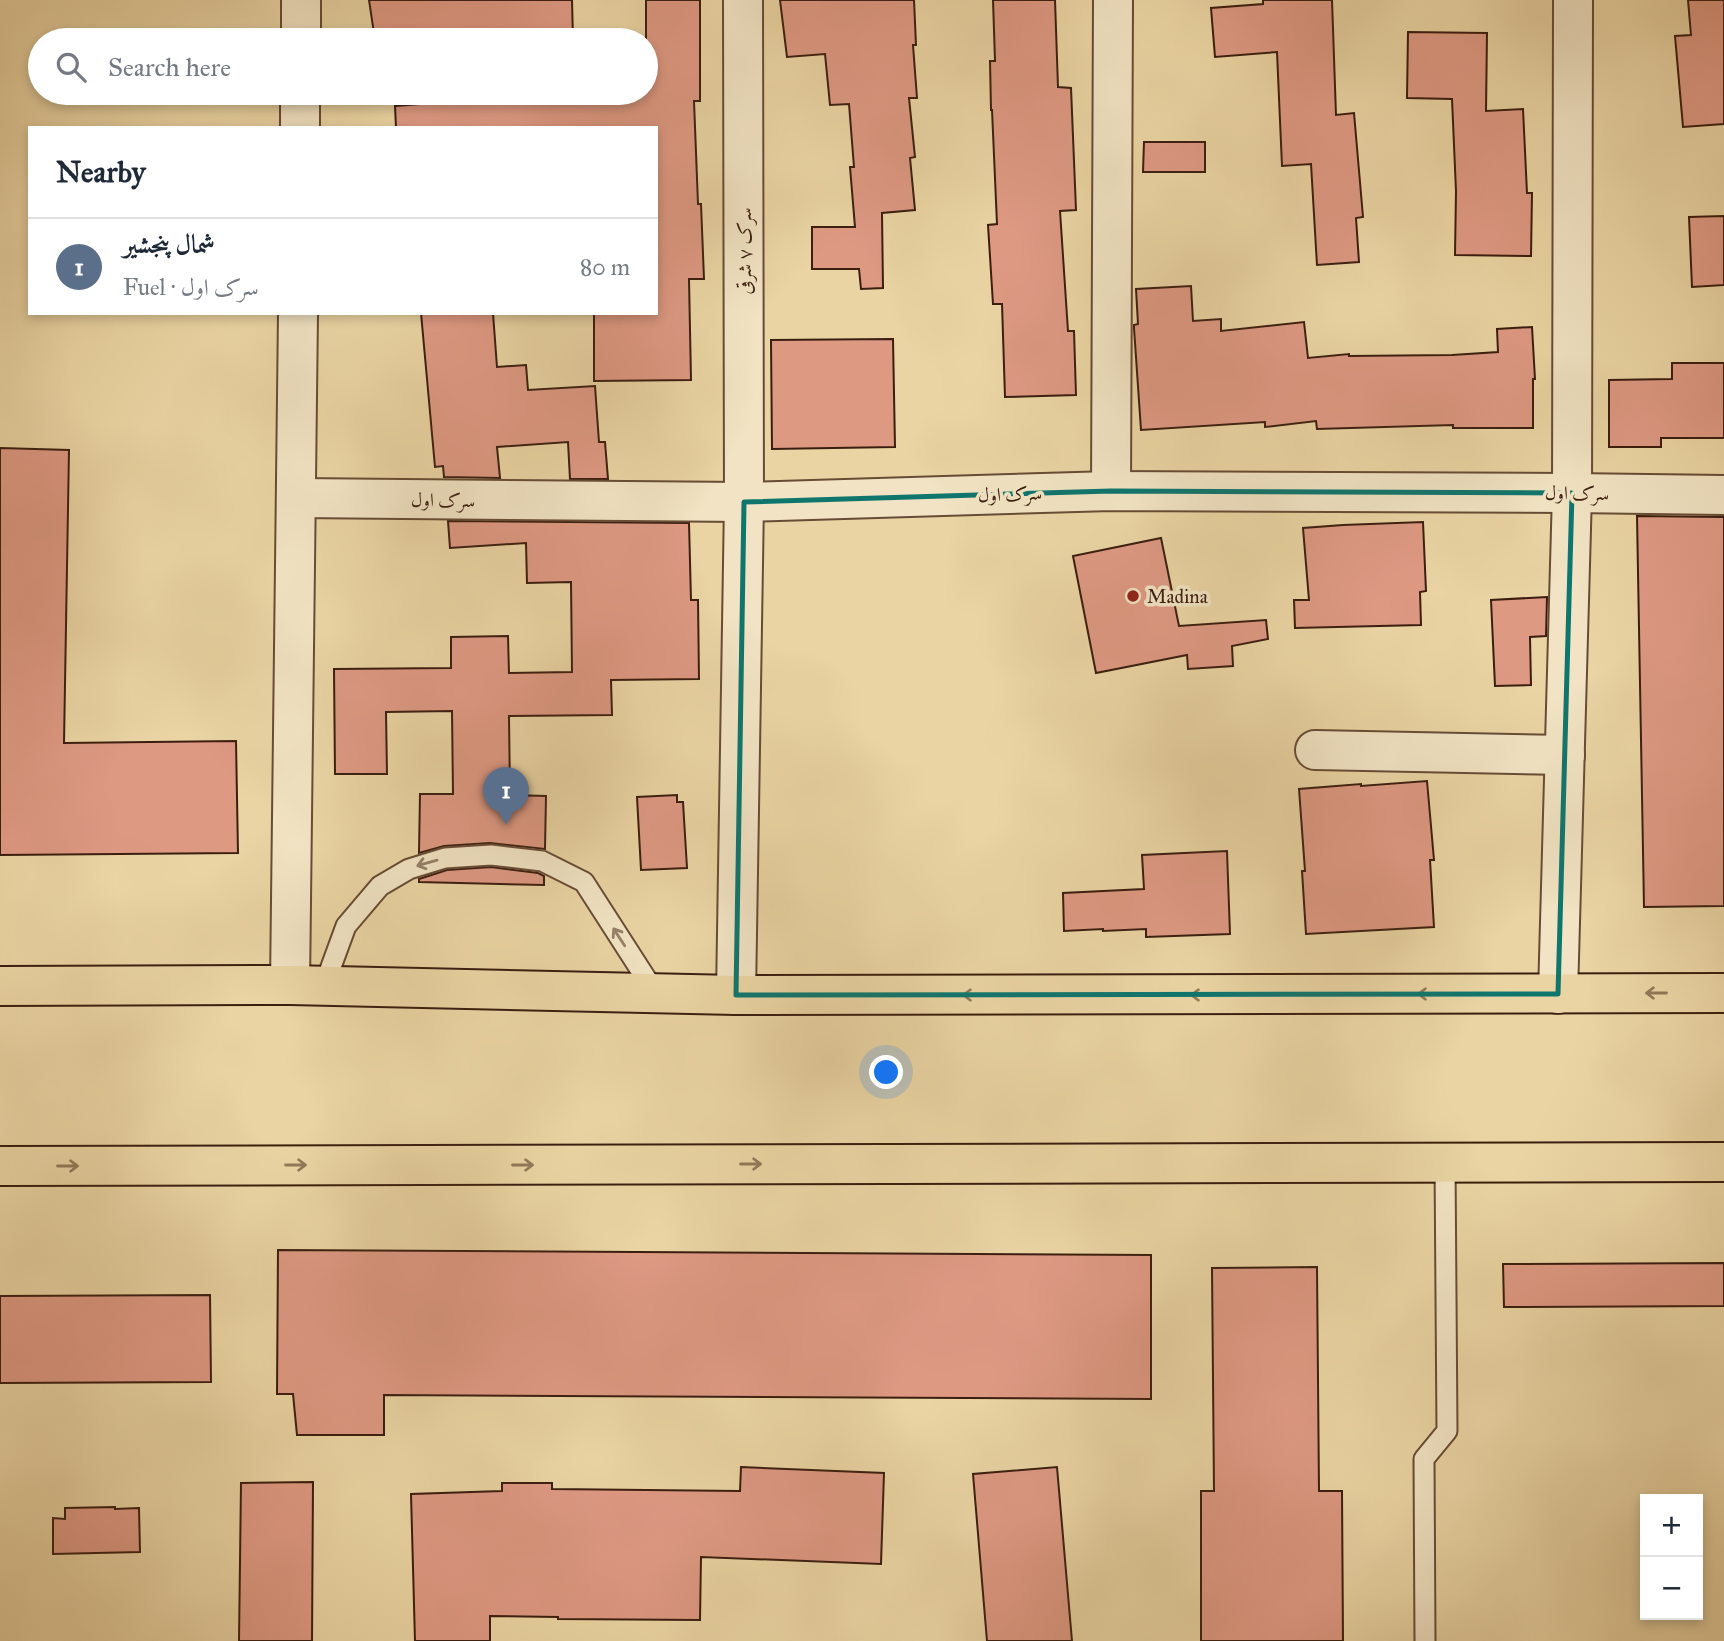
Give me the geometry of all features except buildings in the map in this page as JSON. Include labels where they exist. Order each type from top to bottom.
[{"type":"main road","points":[[0,986],[307,986],[736,995],[1724,992]]},
{"type":"main road","points":[[0,1166],[1724,1162]]},
{"type":"street","points":[[301,0],[301,28]]},
{"type":"street","name":"سرک ۷ شرقی","points":[[736,995],[744,502],[743,0]]},
{"type":"street","points":[[1111,491],[1113,0]]},
{"type":"street","points":[[1558,994],[1572,493],[1573,0]]},
{"type":"street","points":[[300,105],[300,126]]},
{"type":"street","points":[[298,315],[297,498],[307,986]]},
{"type":"street","name":"سرک‌ اول","points":[[297,498],[744,502],[1111,491],[1724,495]]},
{"type":"street","points":[[1315,750],[1565,755]]},
{"type":"lane","points":[[307,986],[346,926],[380,886],[409,869],[433,862],[491,855],[542,861],[584,883],[656,994]]},
{"type":"lane","points":[[1425,1641],[1424,1460],[1447,1432],[1445,1162]]},
{"type":"highlighted area","points":[[1111,491],[1572,493],[1558,994],[736,995],[744,502]]},
{"type":"place","name":"Madina","points":[[1133,596]]},
{"type":"place","name":"شمال پنجشیر","points":[[506,825]]}]
